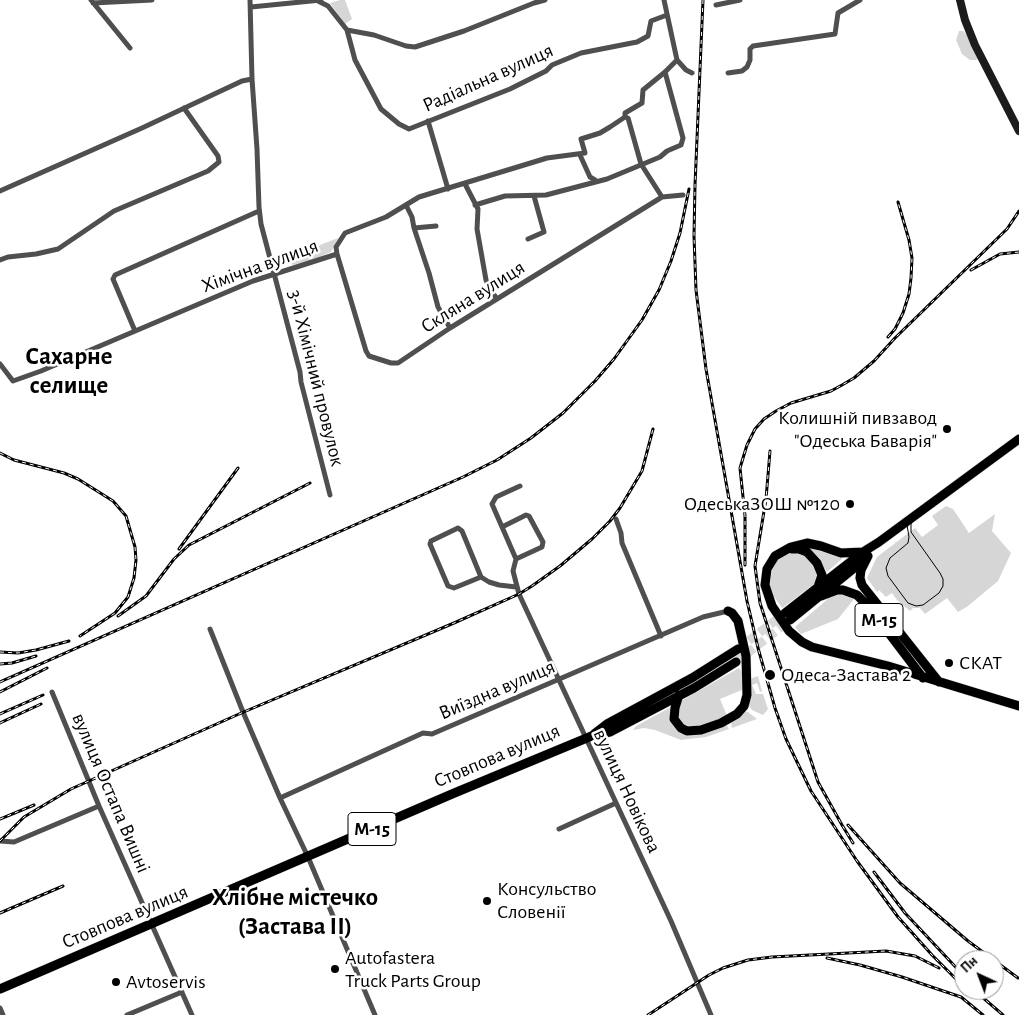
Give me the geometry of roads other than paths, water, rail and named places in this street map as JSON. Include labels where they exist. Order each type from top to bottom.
[{"type":"main road","points":[[960,0],[965,20],[975,45],[1019,131]]},
{"type":"main road","points":[[818,593],[878,542],[1019,439]]},
{"type":"main road","points":[[786,549],[796,545],[811,543],[841,553],[865,554]]},
{"type":"main road","points":[[786,549],[804,550],[817,563],[822,575],[818,593]]},
{"type":"main road","name":"М-15","points":[[786,549],[775,556],[770,564],[766,574],[765,585],[772,606],[784,625],[795,637],[812,647],[888,666],[1019,706]]},
{"type":"main road","points":[[865,554],[860,574],[862,585],[939,683]]},
{"type":"main road","name":"М-15","points":[[788,617],[818,593],[843,590],[856,594],[869,607],[923,678]]},
{"type":"main road","points":[[680,696],[675,708],[674,719],[686,731],[701,730],[721,723],[737,714],[744,706],[747,695],[746,656],[738,621],[728,611]]},
{"type":"main road","name":"Стовпова вулиця","points":[[590,736],[607,724],[692,678],[738,649]]},
{"type":"main road","name":"Стовпова вулиця","points":[[0,990],[590,736],[610,732],[680,696],[736,662]]},
{"type":"street","points":[[92,2],[152,0]]},
{"type":"street","name":"3-й Хімічний провулок","points":[[250,0],[259,211],[330,495]]},
{"type":"street","name":"Радіальна вулиця","points":[[318,0],[328,6],[347,30],[355,60],[381,109],[405,128],[414,128],[510,89],[552,65],[581,53],[637,42],[648,36],[651,21],[667,15]]},
{"type":"street","points":[[250,7],[324,0]]},
{"type":"street","points":[[347,30],[374,35],[406,46],[415,46],[464,31],[545,0]]},
{"type":"street","points":[[664,0],[677,60],[686,70],[692,73]]},
{"type":"street","points":[[716,5],[740,0]]},
{"type":"street","points":[[728,73],[742,71],[747,67],[750,60],[750,48],[753,46],[835,34],[838,12],[860,0]]},
{"type":"street","points":[[92,2],[130,48]]},
{"type":"street","points":[[596,180],[590,177],[580,155],[585,153],[582,139],[600,133],[625,117],[625,113],[642,103],[643,90],[677,60]]},
{"type":"street","points":[[475,204],[505,196],[534,196],[581,186],[660,157],[683,143],[665,72]]},
{"type":"street","points":[[0,191],[242,81],[252,79]]},
{"type":"street","points":[[0,260],[58,249],[114,211],[208,170],[219,162],[218,156],[184,108]]},
{"type":"street","points":[[625,117],[628,118],[642,164],[662,197]]},
{"type":"street","points":[[428,121],[448,189]]},
{"type":"street","name":"Хімічна вулиця","points":[[0,364],[13,380],[80,355],[253,281],[338,254],[336,248],[345,233],[386,217],[419,197],[547,158],[580,155]]},
{"type":"street","points":[[466,184],[478,209],[477,229],[486,280],[497,299]]},
{"type":"street","name":"Скляна вулиця","points":[[338,254],[366,351],[369,356],[391,363],[398,363],[450,328],[662,197],[683,195]]},
{"type":"street","points":[[528,239],[544,232],[534,196]]},
{"type":"street","points":[[406,205],[412,217],[438,307],[450,328]]},
{"type":"street","points":[[135,331],[123,306],[114,279],[115,274],[259,211]]},
{"type":"street","points":[[414,228],[436,226]]},
{"type":"street","points":[[481,577],[454,588],[448,586],[430,544],[431,541],[458,528],[462,531],[481,577],[489,582],[513,586],[512,571],[516,559],[492,504],[496,497],[520,486]]},
{"type":"street","points":[[502,526],[526,515],[529,516],[543,542],[542,547],[516,559]]},
{"type":"street","points":[[616,519],[622,543],[661,636]]},
{"type":"street","name":"вулиця Новікова","points":[[513,586],[558,680],[590,736],[616,803],[671,921],[711,1015]]},
{"type":"street","name":"Виїздна вулиця","points":[[280,798],[423,733],[432,734],[703,617],[728,611]]},
{"type":"street","points":[[210,629],[244,714],[308,857],[375,1015]]},
{"type":"street","name":"вулиця Остапа Вишні","points":[[52,692],[99,806],[192,1015]]},
{"type":"street","points":[[559,830],[616,803]]},
{"type":"street","points":[[0,841],[14,842],[99,806]]},
{"type":"street","points":[[127,1015],[182,992]]},
{"type":"street","points":[[0,1008],[2,1015]]},
{"type":"tunnel","points":[[738,649],[785,613]]},
{"type":"tunnel","points":[[736,662],[789,621]]},
{"type":"tram line","points":[[1019,437],[909,519],[907,525],[908,543],[890,558],[886,568],[888,576],[908,603],[916,606],[923,605],[939,593],[943,586],[943,579],[940,573],[911,532],[911,524],[914,518],[1019,440]]},
{"type":"railway","points":[[703,0],[695,185],[696,290],[706,369],[747,601],[758,648],[786,739],[811,791],[857,861],[898,917],[954,977]]},
{"type":"railway","points":[[0,682],[463,477],[497,460],[531,438],[563,413],[595,381],[614,359],[642,320],[659,290],[671,261],[680,233],[689,189]]},
{"type":"railway","points":[[888,337],[895,329],[903,313],[909,294],[911,278],[912,258],[909,240],[898,202]]},
{"type":"railway","points":[[745,565],[745,516],[740,468],[747,445],[755,429],[764,419],[791,403],[831,391],[854,378],[874,361],[895,338],[1007,229],[1019,211]]},
{"type":"railway","points":[[971,270],[1000,254],[1019,252]]},
{"type":"railway","points":[[0,841],[24,817],[71,789],[239,714],[454,623],[519,594],[532,586],[560,566],[610,521],[642,471],[653,429]]},
{"type":"railway","points":[[770,451],[766,499],[755,566],[760,603],[818,782],[853,843]]},
{"type":"railway","points":[[0,453],[14,460],[64,473],[78,479],[113,501],[126,516],[135,547],[136,560],[134,578],[128,597],[115,613],[80,636]]},
{"type":"railway","points":[[179,549],[238,468]]},
{"type":"railway","points":[[118,616],[146,596],[174,559],[189,545],[310,483]]},
{"type":"railway","points":[[0,652],[18,653],[69,641]]},
{"type":"railway","points":[[0,664],[12,663],[36,656]]},
{"type":"railway","points":[[0,692],[47,668]]},
{"type":"railway","points":[[0,714],[43,695]]},
{"type":"railway","points":[[0,723],[41,704]]},
{"type":"railway","points":[[0,819],[34,805]]},
{"type":"railway","points":[[848,825],[900,883],[968,941],[1018,978]]},
{"type":"railway","points":[[874,872],[905,913],[954,965]]},
{"type":"railway","points":[[0,913],[63,886]]},
{"type":"railway","points":[[648,1015],[709,975],[723,968],[748,960],[886,951],[915,956],[939,968]]},
{"type":"railway","points":[[827,958],[902,977],[961,997],[983,1015]]},
{"type":"railway","points":[[986,1000],[1003,1015]]},
{"type":"place","name":"Колишній пивзавод \"Одеська Баварія\"","points":[[947,429]]},
{"type":"place","name":"ОдеськаЗОШ №120","points":[[850,504]]},
{"type":"place","name":"СКАТ","points":[[949,663]]},
{"type":"place","name":"Одеса-Застава 2","points":[[770,675]]},
{"type":"place","name":"Консульство Словенії","points":[[487,901]]},
{"type":"place","name":"Autofastera Truck Parts Group","points":[[335,969]]},
{"type":"place","name":"Avtoservis","points":[[116,982]]},
{"type":"district","name":"Сахарне селище","points":[[69,370]]},
{"type":"district","name":"Хлібне містечко (Застава ІІ)","points":[[295,912]]}]
